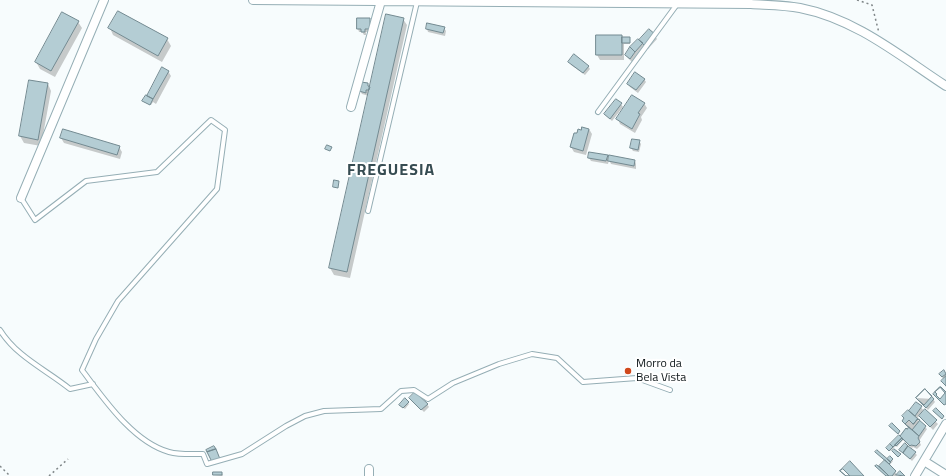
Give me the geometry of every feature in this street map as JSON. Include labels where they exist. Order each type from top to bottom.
[{"type":"street","points":[[21,198],[104,0]]},
{"type":"street","points":[[253,0],[607,1],[678,3],[751,2],[800,8],[827,16],[862,30],[946,86]]},
{"type":"street","points":[[351,107],[381,1]]},
{"type":"street","points":[[915,476],[946,424]]},
{"type":"street","points":[[924,461],[946,475]]},
{"type":"lane","points":[[368,211],[417,1]]},
{"type":"lane","points":[[598,112],[678,3]]},
{"type":"lane","points":[[21,198],[35,220],[86,181],[157,172],[211,120],[225,130],[217,189],[118,301],[96,339],[82,370],[121,418],[150,443],[170,452],[203,454],[207,464],[242,454],[286,426],[305,416],[324,411],[381,409],[401,391],[414,390],[428,399],[453,383],[499,364],[532,354],[557,358],[583,382],[637,378],[670,390]]},
{"type":"lane","points":[[0,330],[30,362],[56,378],[70,389],[93,384]]},
{"type":"path","points":[[857,0],[872,5],[881,43]]},
{"type":"path","points":[[50,476],[68,459]]},
{"type":"path","points":[[0,466],[10,476]]},
{"type":"building","points":[[118,11],[168,38],[158,56],[108,28]]},
{"type":"building","points":[[62,12],[79,21],[51,71],[35,62]]},
{"type":"building","points":[[386,14],[404,18],[347,272],[329,268]]},
{"type":"building","points":[[357,18],[370,18],[370,29],[365,29],[365,32],[361,32],[361,29],[357,29]]},
{"type":"building","points":[[427,23],[445,27],[443,33],[426,29]]},
{"type":"building","points":[[649,29],[656,35],[646,47],[639,40]]},
{"type":"building","points":[[596,35],[622,35],[622,55],[596,55]]},
{"type":"building","points":[[622,37],[630,37],[630,43],[622,43]]},
{"type":"building","points":[[638,39],[643,43],[635,52],[630,47]]},
{"type":"building","points":[[630,47],[635,52],[630,59],[625,55]]},
{"type":"building","points":[[574,54],[589,66],[583,73],[568,62]]},
{"type":"building","points":[[162,67],[169,71],[153,99],[147,96]]},
{"type":"building","points":[[635,72],[645,79],[636,90],[627,84]]},
{"type":"building","points":[[29,80],[48,83],[38,140],[19,136]]},
{"type":"building","points":[[361,82],[368,83],[368,86],[370,87],[369,90],[366,90],[366,93],[359,91]]},
{"type":"building","points":[[146,95],[153,99],[150,105],[142,101]]},
{"type":"building","points":[[632,95],[645,103],[638,113],[640,114],[632,129],[616,119]]},
{"type":"building","points":[[616,99],[622,103],[610,119],[604,114]]},
{"type":"building","points":[[582,127],[589,129],[583,151],[570,147],[574,133],[577,133],[578,129],[581,130]]},
{"type":"building","points":[[63,129],[120,146],[117,155],[60,138]]},
{"type":"building","points":[[632,139],[640,140],[638,150],[630,148]]},
{"type":"building","points":[[327,145],[332,147],[330,151],[325,149]]},
{"type":"building","points":[[589,152],[608,155],[606,161],[588,158]]},
{"type":"building","points":[[609,155],[635,160],[634,166],[608,161]]},
{"type":"building","points":[[334,180],[339,181],[338,188],[333,187]]},
{"type":"building","points":[[944,370],[946,374],[942,377],[939,374]]},
{"type":"building","points":[[946,376],[946,386],[941,381]]},
{"type":"building","points":[[940,387],[945,393],[940,399],[935,392]]},
{"type":"building","points":[[941,387],[946,392],[946,404],[944,405],[933,394]]},
{"type":"building","points":[[925,389],[932,396],[924,405],[916,398]]},
{"type":"building","points":[[925,389],[934,399],[926,408],[916,398]]},
{"type":"building","points":[[415,392],[428,404],[421,410],[409,398]]},
{"type":"building","points":[[405,398],[409,402],[403,408],[399,405]]},
{"type":"building","points":[[916,402],[922,406],[915,416],[909,411]]},
{"type":"building","points":[[936,408],[944,416],[942,419],[933,411]]},
{"type":"building","points":[[925,409],[937,420],[930,427],[919,416]]},
{"type":"building","points":[[908,410],[918,419],[913,424],[909,420],[905,424],[902,421],[904,418],[902,416]]},
{"type":"building","points":[[918,419],[920,420],[912,430],[905,424],[909,420],[913,424]]},
{"type":"building","points":[[918,419],[926,426],[919,436],[905,424],[909,420],[913,424]]},
{"type":"building","points":[[892,423],[900,431],[898,434],[889,426]]},
{"type":"building","points":[[909,427],[919,436],[918,438],[920,442],[916,446],[910,446],[900,436],[906,428],[907,429]]},
{"type":"building","points":[[899,435],[902,438],[893,447],[890,444]]},
{"type":"building","points":[[902,438],[903,439],[896,446],[895,445]]},
{"type":"building","points":[[905,443],[908,446],[903,453],[899,450]]},
{"type":"building","points":[[890,444],[893,447],[889,451],[886,448]]},
{"type":"building","points":[[214,446],[216,449],[207,452],[206,450]]},
{"type":"building","points":[[908,446],[916,452],[910,459],[903,453]]},
{"type":"building","points":[[216,449],[220,459],[212,462],[207,452]]},
{"type":"building","points":[[894,449],[901,454],[898,457],[892,451]]},
{"type":"building","points":[[877,450],[891,462],[889,464],[875,452]]},
{"type":"building","points":[[890,456],[893,459],[890,462],[887,459]]},
{"type":"building","points":[[885,460],[896,471],[892,476],[889,476],[879,466]]},
{"type":"building","points":[[850,461],[864,476],[846,476],[840,471]]},
{"type":"building","points":[[877,465],[888,476],[886,476],[875,466]]},
{"type":"building","points":[[843,469],[850,476],[846,476],[840,471]]},
{"type":"building","points":[[900,471],[905,476],[896,475]]},
{"type":"building","points":[[213,472],[222,472],[222,475],[213,475]]},
{"type":"place","name":"Morro da Bela Vista","points":[[628,371]]},
{"type":"district","name":"FREGUESIA","points":[[391,171]]}]
